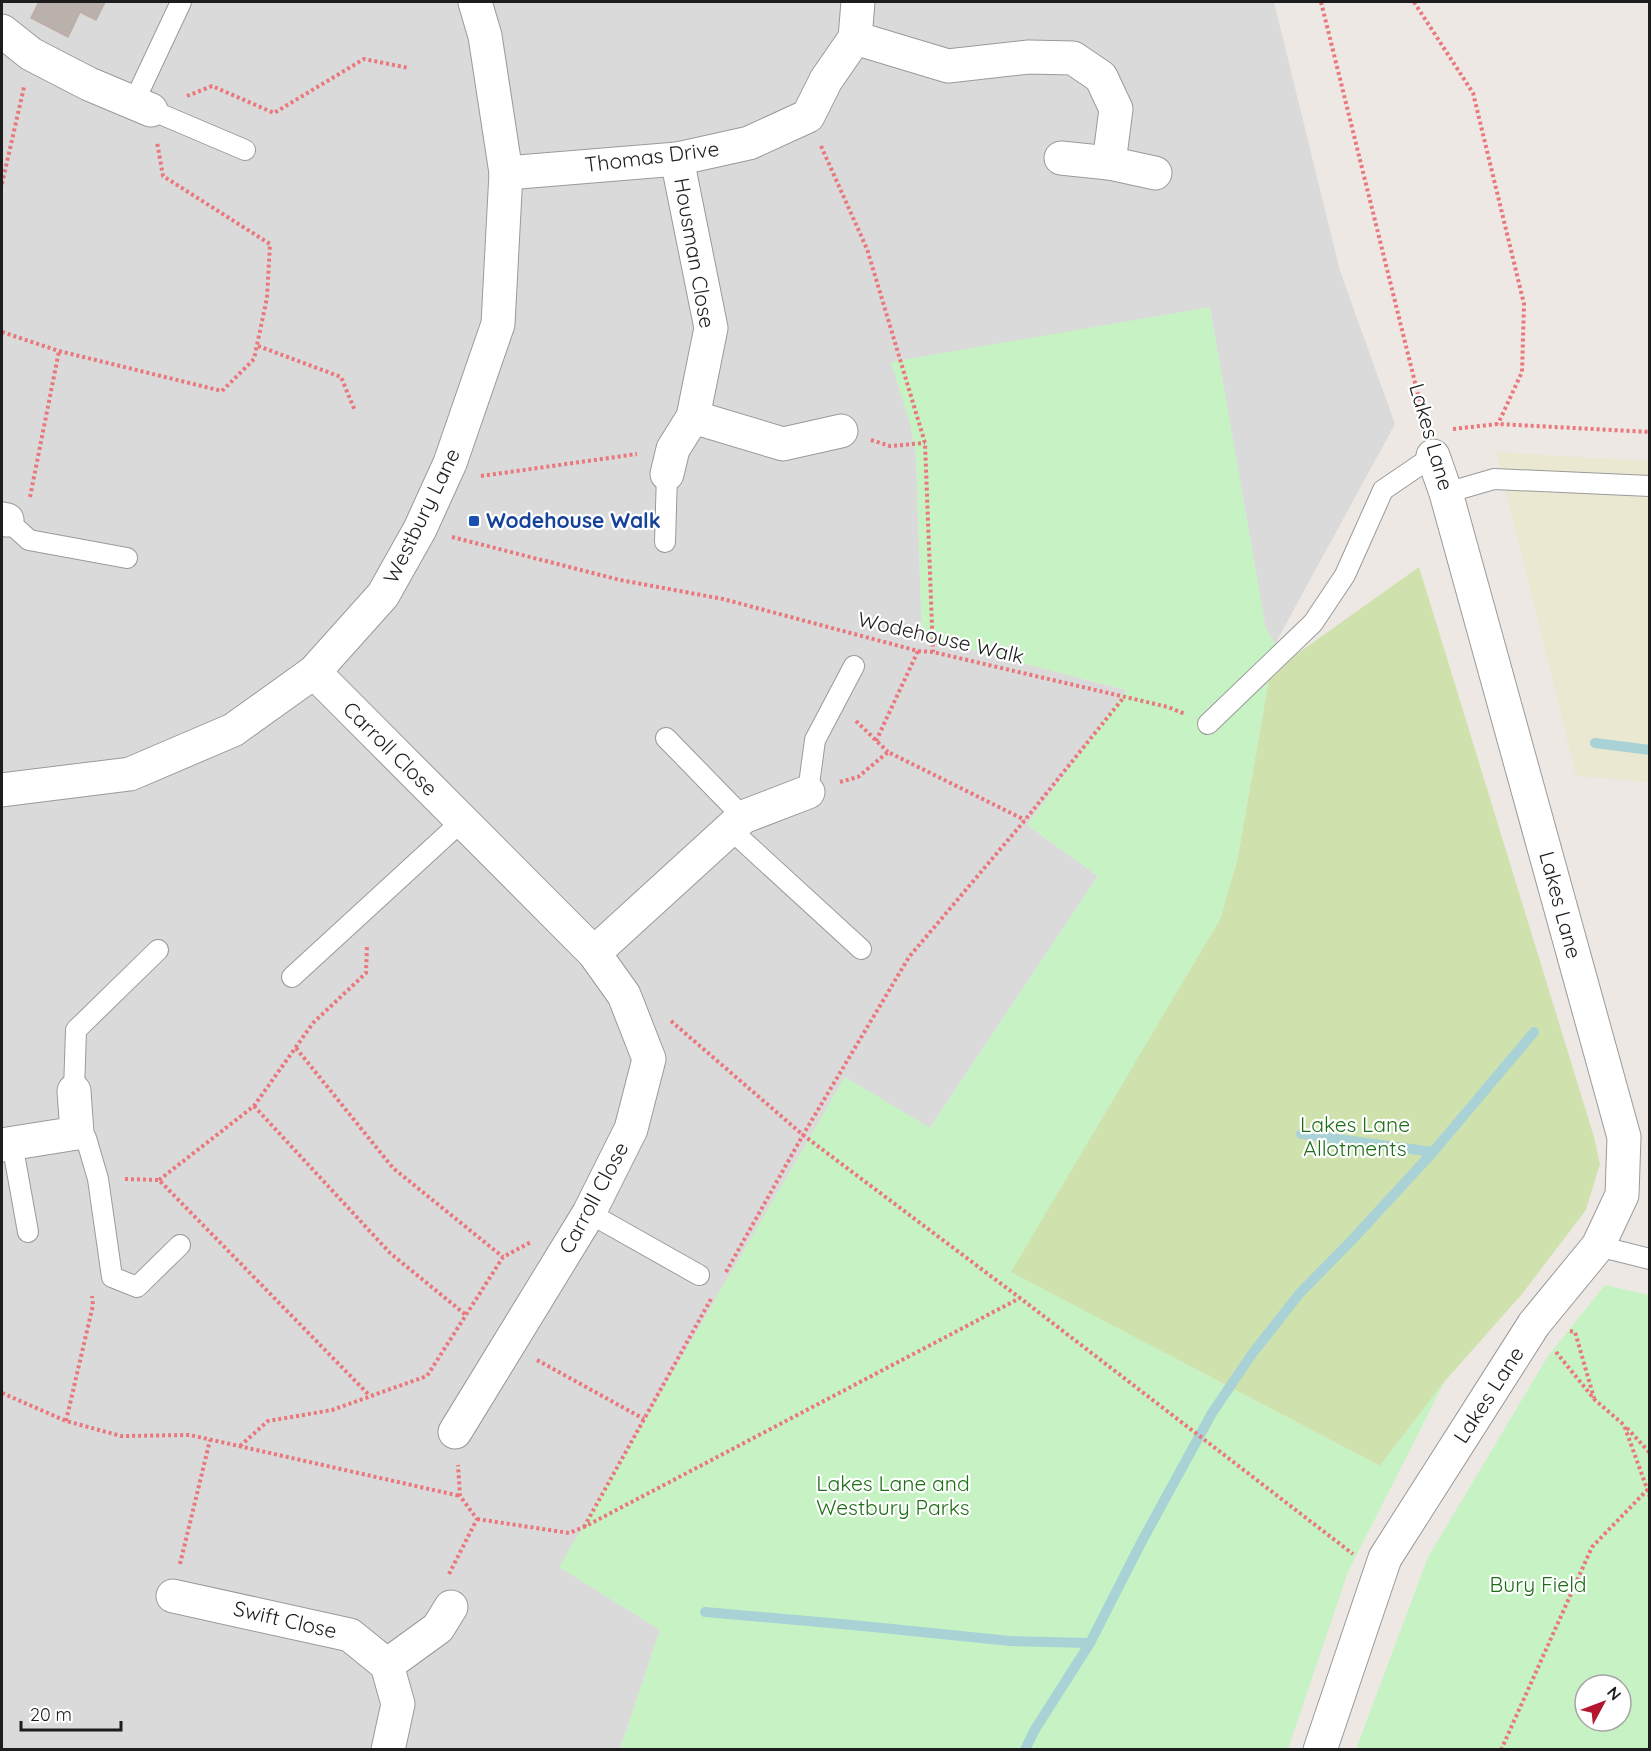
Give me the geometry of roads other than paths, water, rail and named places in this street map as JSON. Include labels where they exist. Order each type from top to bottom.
[{"type":"street","name":"Westbury Lane","points":[[2,790],[130,774],[233,730],[314,672],[383,595],[420,529],[450,463],[498,324],[506,173],[485,36],[475,2]]},
{"type":"street","points":[[858,2],[855,38],[948,66],[1029,57],[1073,58],[1101,77],[1116,109],[1109,163]]},
{"type":"street","points":[[2,31],[31,54],[89,84],[143,106]]},
{"type":"street","name":"Thomas Drive","points":[[506,173],[677,159],[749,143],[808,116],[826,80],[855,38]]},
{"type":"street","points":[[1061,158],[1109,163],[1155,172]]},
{"type":"street","name":"Housman Close","points":[[670,461],[693,417],[711,328],[677,159]]},
{"type":"street","points":[[693,417],[783,444],[842,430]]},
{"type":"street","name":"Lakes Lane","points":[[1320,1749],[1385,1558],[1534,1324],[1598,1246],[1622,1195],[1624,1137],[1446,494],[1430,444]]},
{"type":"street","name":"Carroll Close","points":[[314,672],[594,953],[624,995],[649,1059],[631,1129],[589,1213],[455,1432]]},
{"type":"street","points":[[594,953],[737,823],[808,792]]},
{"type":"street","points":[[7,1144],[77,1133],[74,1091]]},
{"type":"street","name":"Swift Close","points":[[173,1596],[350,1635],[387,1665]]},
{"type":"street","points":[[388,1749],[398,1704],[387,1665],[438,1628],[451,1607]]},
{"type":"lane","points":[[181,2],[143,106],[245,150]]},
{"type":"lane","points":[[1208,724],[1313,623],[1345,575],[1383,490],[1430,444]]},
{"type":"lane","points":[[665,542],[670,461]]},
{"type":"lane","points":[[1446,494],[1494,479],[1650,486]]},
{"type":"lane","points":[[4,519],[29,540],[127,558]]},
{"type":"lane","points":[[808,792],[815,740],[854,666]]},
{"type":"lane","points":[[666,738],[737,823],[861,949]]},
{"type":"lane","points":[[292,977],[462,821]]},
{"type":"lane","points":[[74,1091],[76,1030],[158,950]]},
{"type":"lane","points":[[77,1133],[86,1138],[98,1179],[112,1277],[137,1287],[180,1245]]},
{"type":"lane","points":[[7,1144],[28,1232]]},
{"type":"lane","points":[[589,1213],[699,1275]]},
{"type":"lane","points":[[1598,1246],[1650,1259]]},
{"type":"waterway","points":[[1595,743],[1650,750]]},
{"type":"waterway","points":[[1025,1750],[1034,1731],[1090,1643],[1142,1541],[1212,1413],[1252,1354],[1300,1293],[1433,1152],[1534,1032]]},
{"type":"waterway","points":[[1301,1134],[1433,1152]]},
{"type":"waterway","points":[[705,1612],[1010,1641],[1090,1643]]},
{"type":"place","name":"Wodehouse Walk","points":[[474,521]]},
{"type":"park label","name":"Lakes Lane Allotments","points":[[1355,1137]]},
{"type":"park label","name":"Lakes Lane and Westbury Parks","points":[[893,1496]]},
{"type":"park label","name":"Bury Field","points":[[1538,1585]]}]
